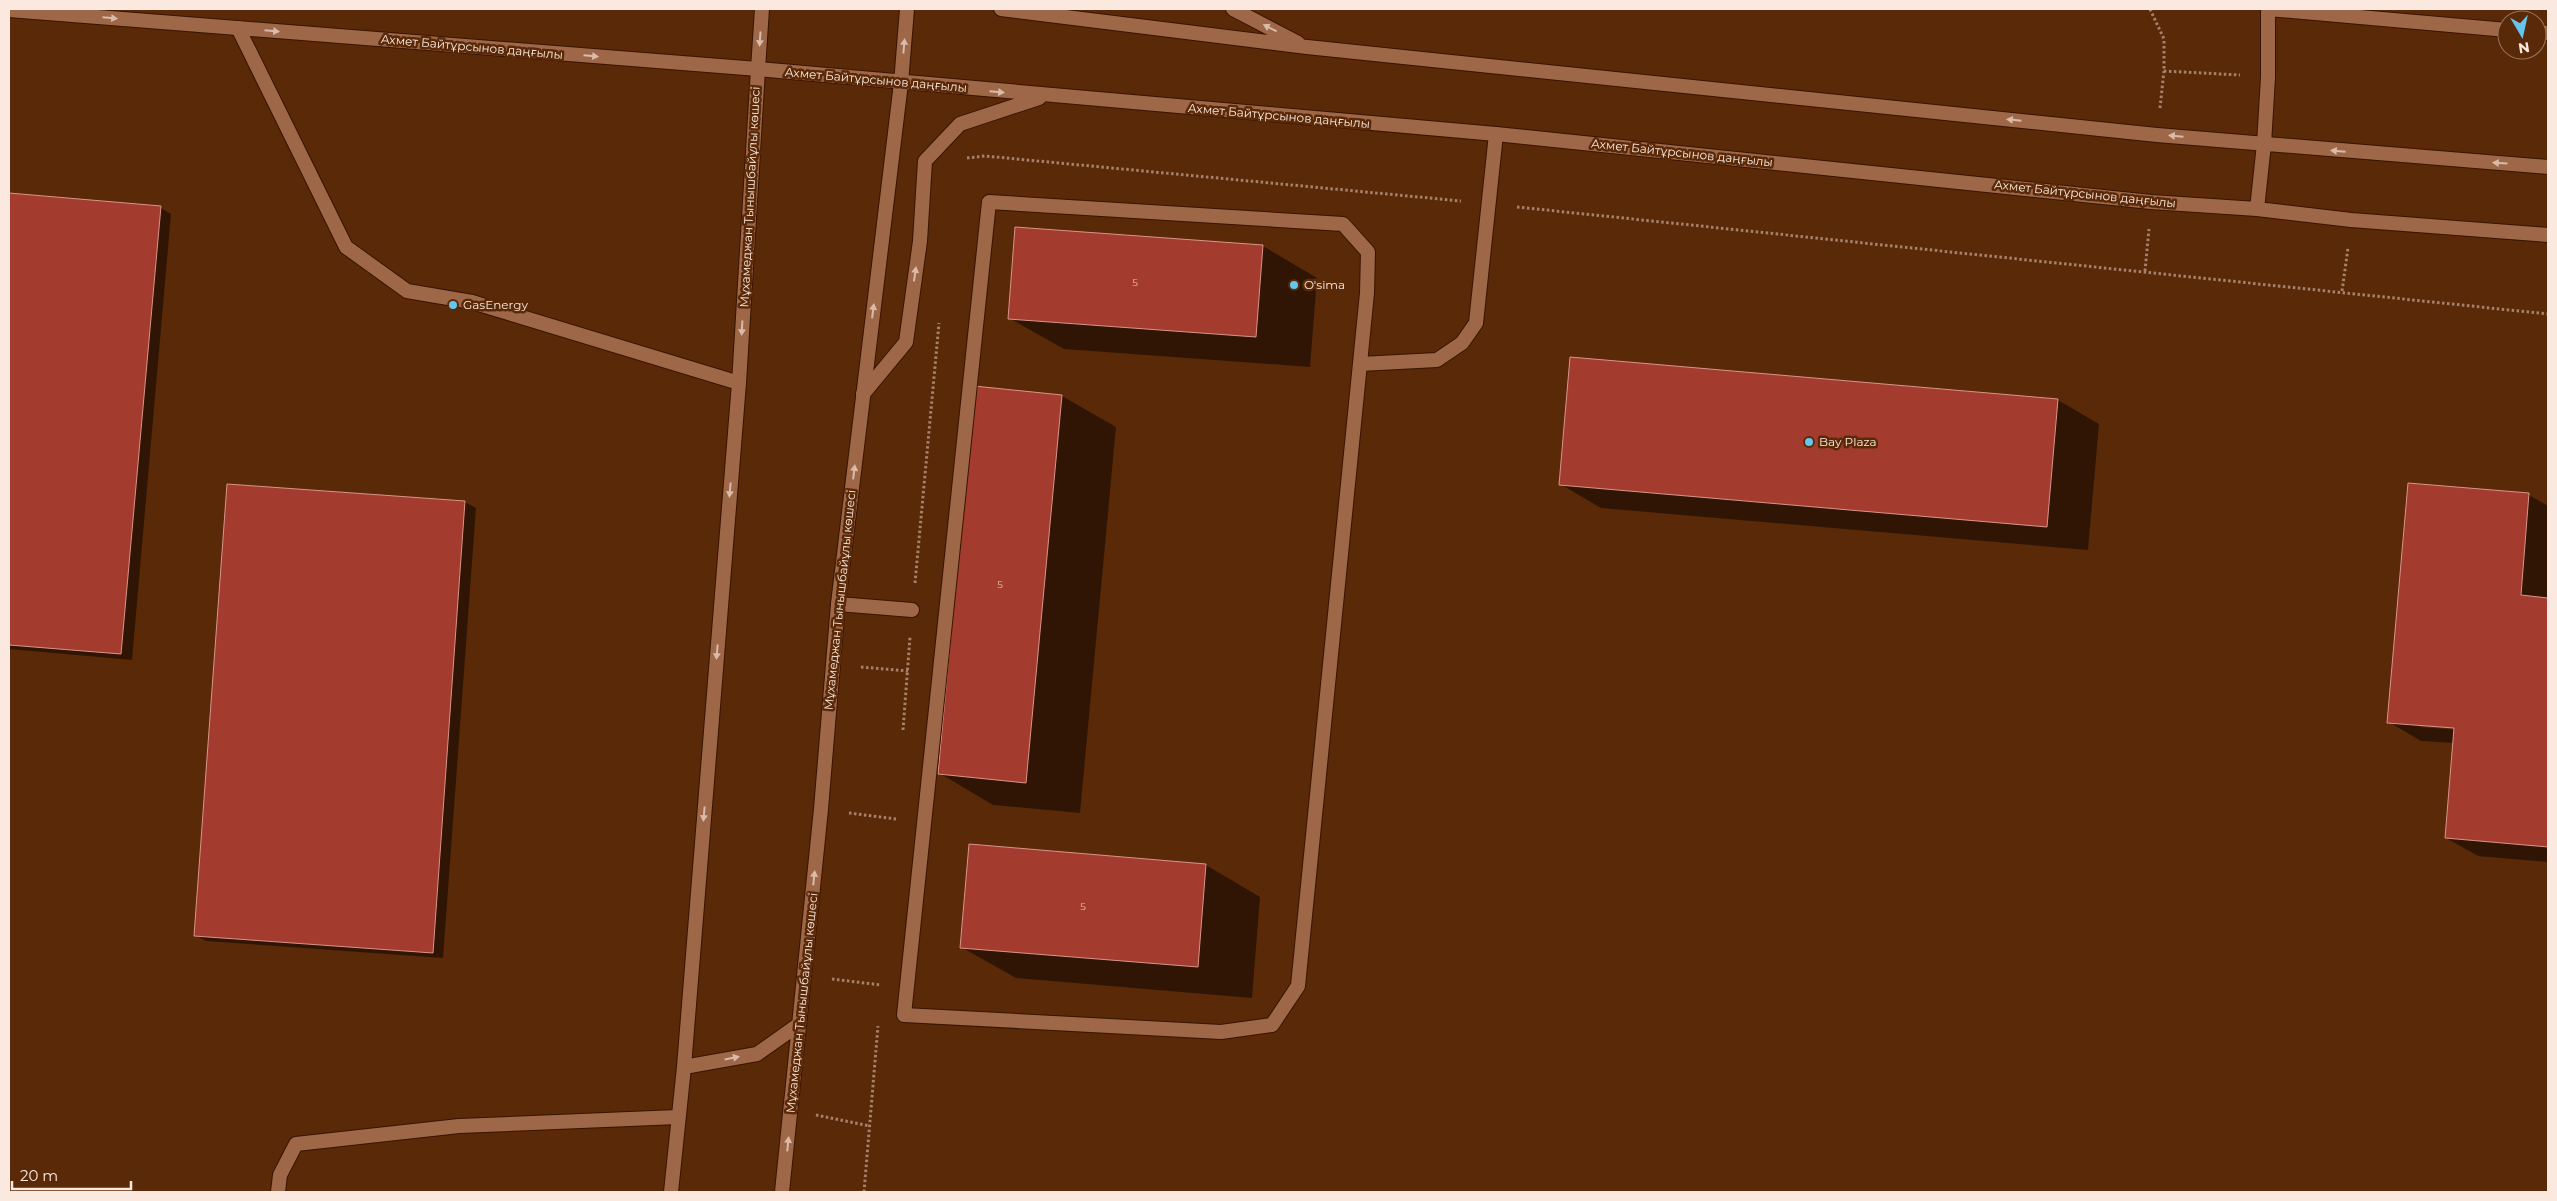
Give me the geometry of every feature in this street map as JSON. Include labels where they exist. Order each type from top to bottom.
[{"type":"street","name":"Мұхамеджан Тынышбайұлы көшесі","points":[[671,1192],[684,1067],[739,383],[762,9]]},
{"type":"street","name":"Мұхамеджан Тынышбайұлы көшесі","points":[[782,1192],[821,809],[838,604],[901,83],[907,9]]},
{"type":"street","points":[[1001,9],[1308,48],[2157,135],[2548,167]]},
{"type":"street","points":[[1233,9],[1308,48]]},
{"type":"street","points":[[2257,210],[2264,144],[2268,77],[2268,9],[2497,29]]},
{"type":"street","name":"Ахмет Байтұрсынов даңғылы","points":[[9,10],[758,69],[1045,96],[1496,134],[2151,202],[2548,235]]},
{"type":"street","points":[[238,28],[346,247],[407,291],[472,302],[739,383]]},
{"type":"street","points":[[863,394],[906,342],[920,241],[925,161],[960,124],[1045,96]]},
{"type":"street","points":[[1360,364],[1438,360],[1462,343],[1476,323],[1496,134]]},
{"type":"street","points":[[989,202],[1342,224],[1368,252],[1360,364],[1298,986],[1272,1025],[1221,1032],[904,1015],[989,202]]},
{"type":"street","points":[[838,604],[912,610]]},
{"type":"street","points":[[684,1067],[757,1054],[798,1025]]},
{"type":"street","points":[[278,1192],[280,1174],[296,1144],[459,1126],[678,1117]]},
{"type":"path","points":[[2150,9],[2164,39],[2164,71],[2157,135]]},
{"type":"path","points":[[2164,71],[2268,77]]},
{"type":"path","points":[[960,160],[985,156],[1489,204],[2342,291],[2548,314]]},
{"type":"path","points":[[2145,271],[2151,202]]},
{"type":"path","points":[[2342,291],[2351,220]]},
{"type":"path","points":[[902,740],[912,610],[940,318]]},
{"type":"path","points":[[832,665],[908,671]]},
{"type":"path","points":[[821,809],[896,819]]},
{"type":"path","points":[[895,828],[896,809]]},
{"type":"path","points":[[804,976],[881,986]]},
{"type":"path","points":[[880,995],[882,976]]},
{"type":"path","points":[[864,1192],[878,1023]]},
{"type":"path","points":[[791,1110],[870,1126]]},
{"type":"building","points":[[9,193],[161,206],[121,654],[9,645]]},
{"type":"building","points":[[1015,227],[1263,245],[1256,337],[1008,319]]},
{"type":"building","name":"Bay Plaza","points":[[1570,357],[2058,399],[2047,527],[1559,485]]},
{"type":"building","points":[[974,386],[1062,395],[1026,783],[938,774]]},
{"type":"building","points":[[2408,483],[2529,493],[2521,595],[2548,598],[2548,847],[2445,838],[2454,728],[2387,723]]},
{"type":"building","points":[[227,484],[465,501],[433,953],[194,936]]},
{"type":"building","points":[[969,844],[1206,864],[1198,967],[960,948]]},
{"type":"place","name":"O'sima","points":[[1294,285]]},
{"type":"place","name":"GasEnergy","points":[[453,305]]},
{"type":"place","name":"Bay Plaza","points":[[1809,442]]}]
